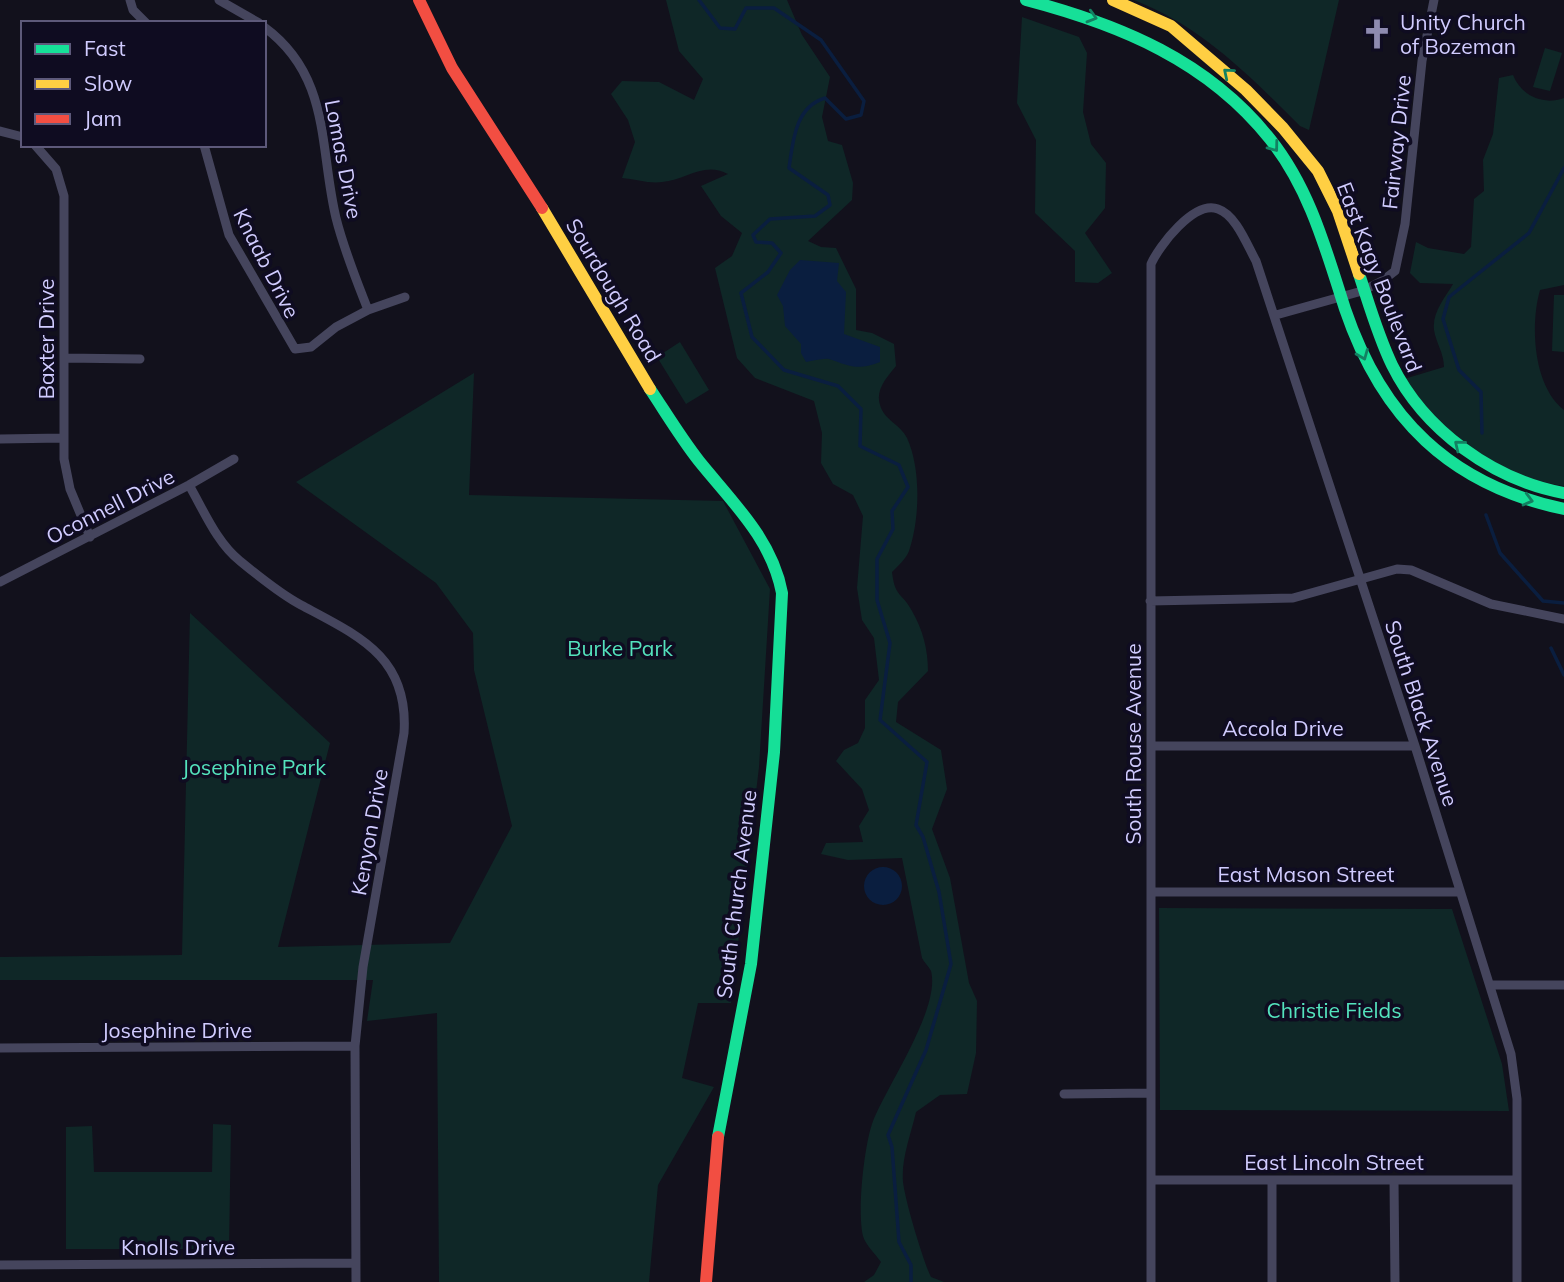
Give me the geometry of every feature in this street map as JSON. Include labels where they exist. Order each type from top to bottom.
[{"type":"main road","name":"Sourdough Road","points":[[419,0],[459,79],[586,277],[649,388],[697,458],[757,531],[778,571],[782,593]]},
{"type":"main road","name":"East Kagy Boulevard","points":[[1026,0],[1106,21],[1143,37],[1212,82],[1241,109],[1295,175],[1329,250],[1373,377],[1421,439],[1446,460],[1488,485],[1516,497],[1564,509]]},
{"type":"main road","name":"East Kagy Boulevard","points":[[1113,0],[1172,27],[1252,94],[1317,169],[1352,247],[1362,290],[1383,351],[1399,383],[1417,408],[1469,453],[1509,476],[1564,493]]},
{"type":"main road","name":"South Church Avenue","points":[[706,1282],[719,1128],[752,956],[780,683],[782,593]]},
{"type":"street","points":[[130,0],[133,10],[144,21]]},
{"type":"street","points":[[219,0],[256,21]]},
{"type":"street","name":"Fairway Drive","points":[[1276,316],[1362,290],[1382,281],[1395,271],[1401,250],[1422,61],[1434,0]]},
{"type":"street","name":"Lomas Drive","points":[[266,29],[299,65],[318,104],[336,216],[368,310]]},
{"type":"street","points":[[0,131],[21,136]]},
{"type":"street","name":"Baxter Drive","points":[[37,147],[56,169],[64,196],[63,439],[66,475],[90,537]]},
{"type":"street","name":"Knaab Drive","points":[[205,147],[229,235],[284,335],[299,350],[311,347],[328,332],[368,310]]},
{"type":"street","name":"South Black Avenue","points":[[1187,219],[1207,208],[1219,209],[1230,219],[1256,261],[1415,746],[1490,985],[1514,1070],[1517,1282]]},
{"type":"street","name":"South Rouse Avenue","points":[[1151,1282],[1151,264],[1163,244],[1187,219]]},
{"type":"street","points":[[368,310],[405,297]]},
{"type":"street","points":[[64,358],[141,359]]},
{"type":"street","points":[[0,439],[63,439]]},
{"type":"street","name":"Oconnell Drive","points":[[0,582],[190,485],[234,459]]},
{"type":"street","name":"Kenyon Drive","points":[[190,485],[220,540],[238,560],[298,604],[364,640],[388,664],[402,695],[404,733],[363,967],[355,1046],[356,1282]]},
{"type":"street","points":[[1150,601],[1293,598],[1381,572],[1410,570],[1491,604],[1564,619]]},
{"type":"street","name":"Accola Drive","points":[[1151,746],[1415,746]]},
{"type":"street","name":"East Mason Street","points":[[1151,892],[1460,892]]},
{"type":"street","points":[[1490,985],[1564,985]]},
{"type":"street","name":"Josephine Drive","points":[[0,1048],[355,1046]]},
{"type":"street","points":[[1064,1094],[1151,1093]]},
{"type":"street","name":"East Lincoln Street","points":[[1151,1180],[1517,1180]]},
{"type":"street","points":[[1272,1180],[1272,1282]]},
{"type":"street","points":[[1394,1180],[1395,1282]]},
{"type":"street","name":"Knolls Drive","points":[[0,1265],[356,1264]]},
{"type":"green space","points":[[666,0],[787,0],[802,35],[830,77],[822,117],[828,141],[842,145],[853,183],[852,200],[808,241],[821,247],[836,248],[856,289],[856,330],[872,333],[894,344],[896,366],[883,384],[879,399],[885,415],[901,429],[912,450],[917,478],[917,509],[909,551],[892,572],[897,591],[912,611],[922,633],[928,671],[898,702],[896,722],[941,750],[947,789],[932,829],[950,878],[969,983],[977,1001],[976,1053],[967,1094],[940,1095],[916,1112],[903,1164],[904,1191],[924,1258],[931,1277],[944,1282],[864,1282],[874,1275],[881,1262],[864,1239],[861,1225],[866,1148],[872,1124],[920,1027],[932,987],[931,971],[922,958],[902,858],[848,860],[821,854],[826,843],[863,842],[859,826],[869,810],[862,789],[836,761],[844,750],[858,743],[865,728],[865,700],[879,680],[874,638],[862,620],[857,588],[863,516],[853,495],[833,484],[821,463],[822,433],[814,401],[755,378],[737,358],[715,268],[732,256],[742,233],[721,216],[701,186],[728,174],[711,169],[671,181],[647,182],[622,178],[635,142],[628,120],[611,94],[622,81],[659,82],[694,100],[703,79],[679,51]]},
{"type":"green space","points":[[1134,0],[1339,0],[1309,130],[1300,126],[1243,71],[1203,38]]},
{"type":"green space","points":[[1022,17],[1079,37],[1087,53],[1083,112],[1091,144],[1106,163],[1105,208],[1085,233],[1112,273],[1098,283],[1075,282],[1075,251],[1035,213],[1036,140],[1017,103]]},
{"type":"green space","points":[[1545,48],[1562,53],[1550,91],[1533,87]]},
{"type":"green space","points":[[1513,75],[1521,88],[1533,97],[1548,101],[1564,98],[1564,285],[1540,290],[1535,337],[1540,371],[1554,399],[1564,410],[1564,486],[1516,473],[1474,449],[1436,417],[1404,379],[1444,367],[1434,323],[1453,284],[1420,283],[1410,273],[1416,242],[1428,248],[1464,254],[1471,247],[1474,199],[1484,191],[1483,160],[1493,134],[1499,78]]},
{"type":"green space","points":[[1554,295],[1564,295],[1564,352],[1552,351]]},
{"type":"green space","points":[[680,342],[709,390],[686,404],[657,357]]},
{"type":"green space","name":"Burke Park","points":[[474,373],[469,495],[723,501],[770,589],[759,767],[731,1003],[698,1003],[682,1078],[714,1087],[658,1185],[649,1282],[439,1282],[437,1013],[367,1021],[373,980],[0,980],[0,957],[182,955],[190,613],[330,743],[278,947],[450,943],[512,826],[474,670],[473,633],[436,583],[296,482]]},
{"type":"green space","name":"Christie Fields","points":[[1159,908],[1452,909],[1502,1064],[1509,1111],[1160,1110]]},
{"type":"green space","points":[[213,1124],[231,1125],[229,1249],[66,1249],[66,1127],[92,1126],[94,1172],[212,1172]]},
{"type":"water","points":[[800,260],[839,263],[837,281],[846,292],[844,334],[880,347],[880,362],[859,367],[829,359],[806,362],[801,353],[801,344],[785,326],[783,306],[777,295],[790,270]]},
{"type":"water","points":[[883,867],[896,873],[902,886],[896,899],[883,905],[870,899],[864,886],[870,873]]},
{"type":"waterway","points":[[699,0],[720,28],[735,29],[746,8],[774,8],[821,40],[864,101],[861,115],[846,119],[825,98],[815,102],[801,117],[794,136],[789,168],[828,195],[830,205],[815,216],[770,219],[753,235],[756,242],[772,243],[781,253],[768,272],[741,293],[752,337],[784,370],[838,386],[861,409],[860,446],[899,465],[908,487],[892,511],[893,529],[877,559],[877,600],[890,643],[880,720],[927,762],[916,825],[923,837],[939,892],[951,964],[926,1050],[888,1135],[892,1147],[899,1242],[911,1265],[911,1282]]},
{"type":"waterway","points":[[1482,433],[1481,392],[1459,370],[1443,319],[1449,297],[1529,233],[1564,168]]},
{"type":"waterway","points":[[1486,515],[1500,553],[1543,601],[1564,603]]},
{"type":"waterway","points":[[1551,648],[1564,675]]},
{"type":"traffic: fast","points":[[1026,0],[1129,34],[1191,67],[1246,112],[1270,139],[1296,178],[1315,221],[1360,348],[1400,414],[1426,441],[1454,464],[1487,483],[1523,498],[1564,509]]},
{"type":"traffic: fast","points":[[1359,274],[1392,365],[1422,411],[1442,431],[1487,464],[1512,477],[1564,493]]},
{"type":"traffic: fast","points":[[650,389],[692,452],[760,538],[777,574],[782,593],[774,752],[751,964],[718,1137]]},
{"type":"traffic: slow","points":[[1113,0],[1171,26],[1246,90],[1283,128],[1318,171],[1338,211],[1359,274]]},
{"type":"traffic: slow","points":[[542,208],[650,389]]},
{"type":"traffic: jam","points":[[419,0],[452,68],[542,208]]},
{"type":"traffic: jam","points":[[706,1282],[718,1137]]},
{"type":"place","name":"Unity Church of Bozeman","points":[[1377,34]]},
{"type":"park label","name":"Josephine Park","points":[[254,767]]}]
